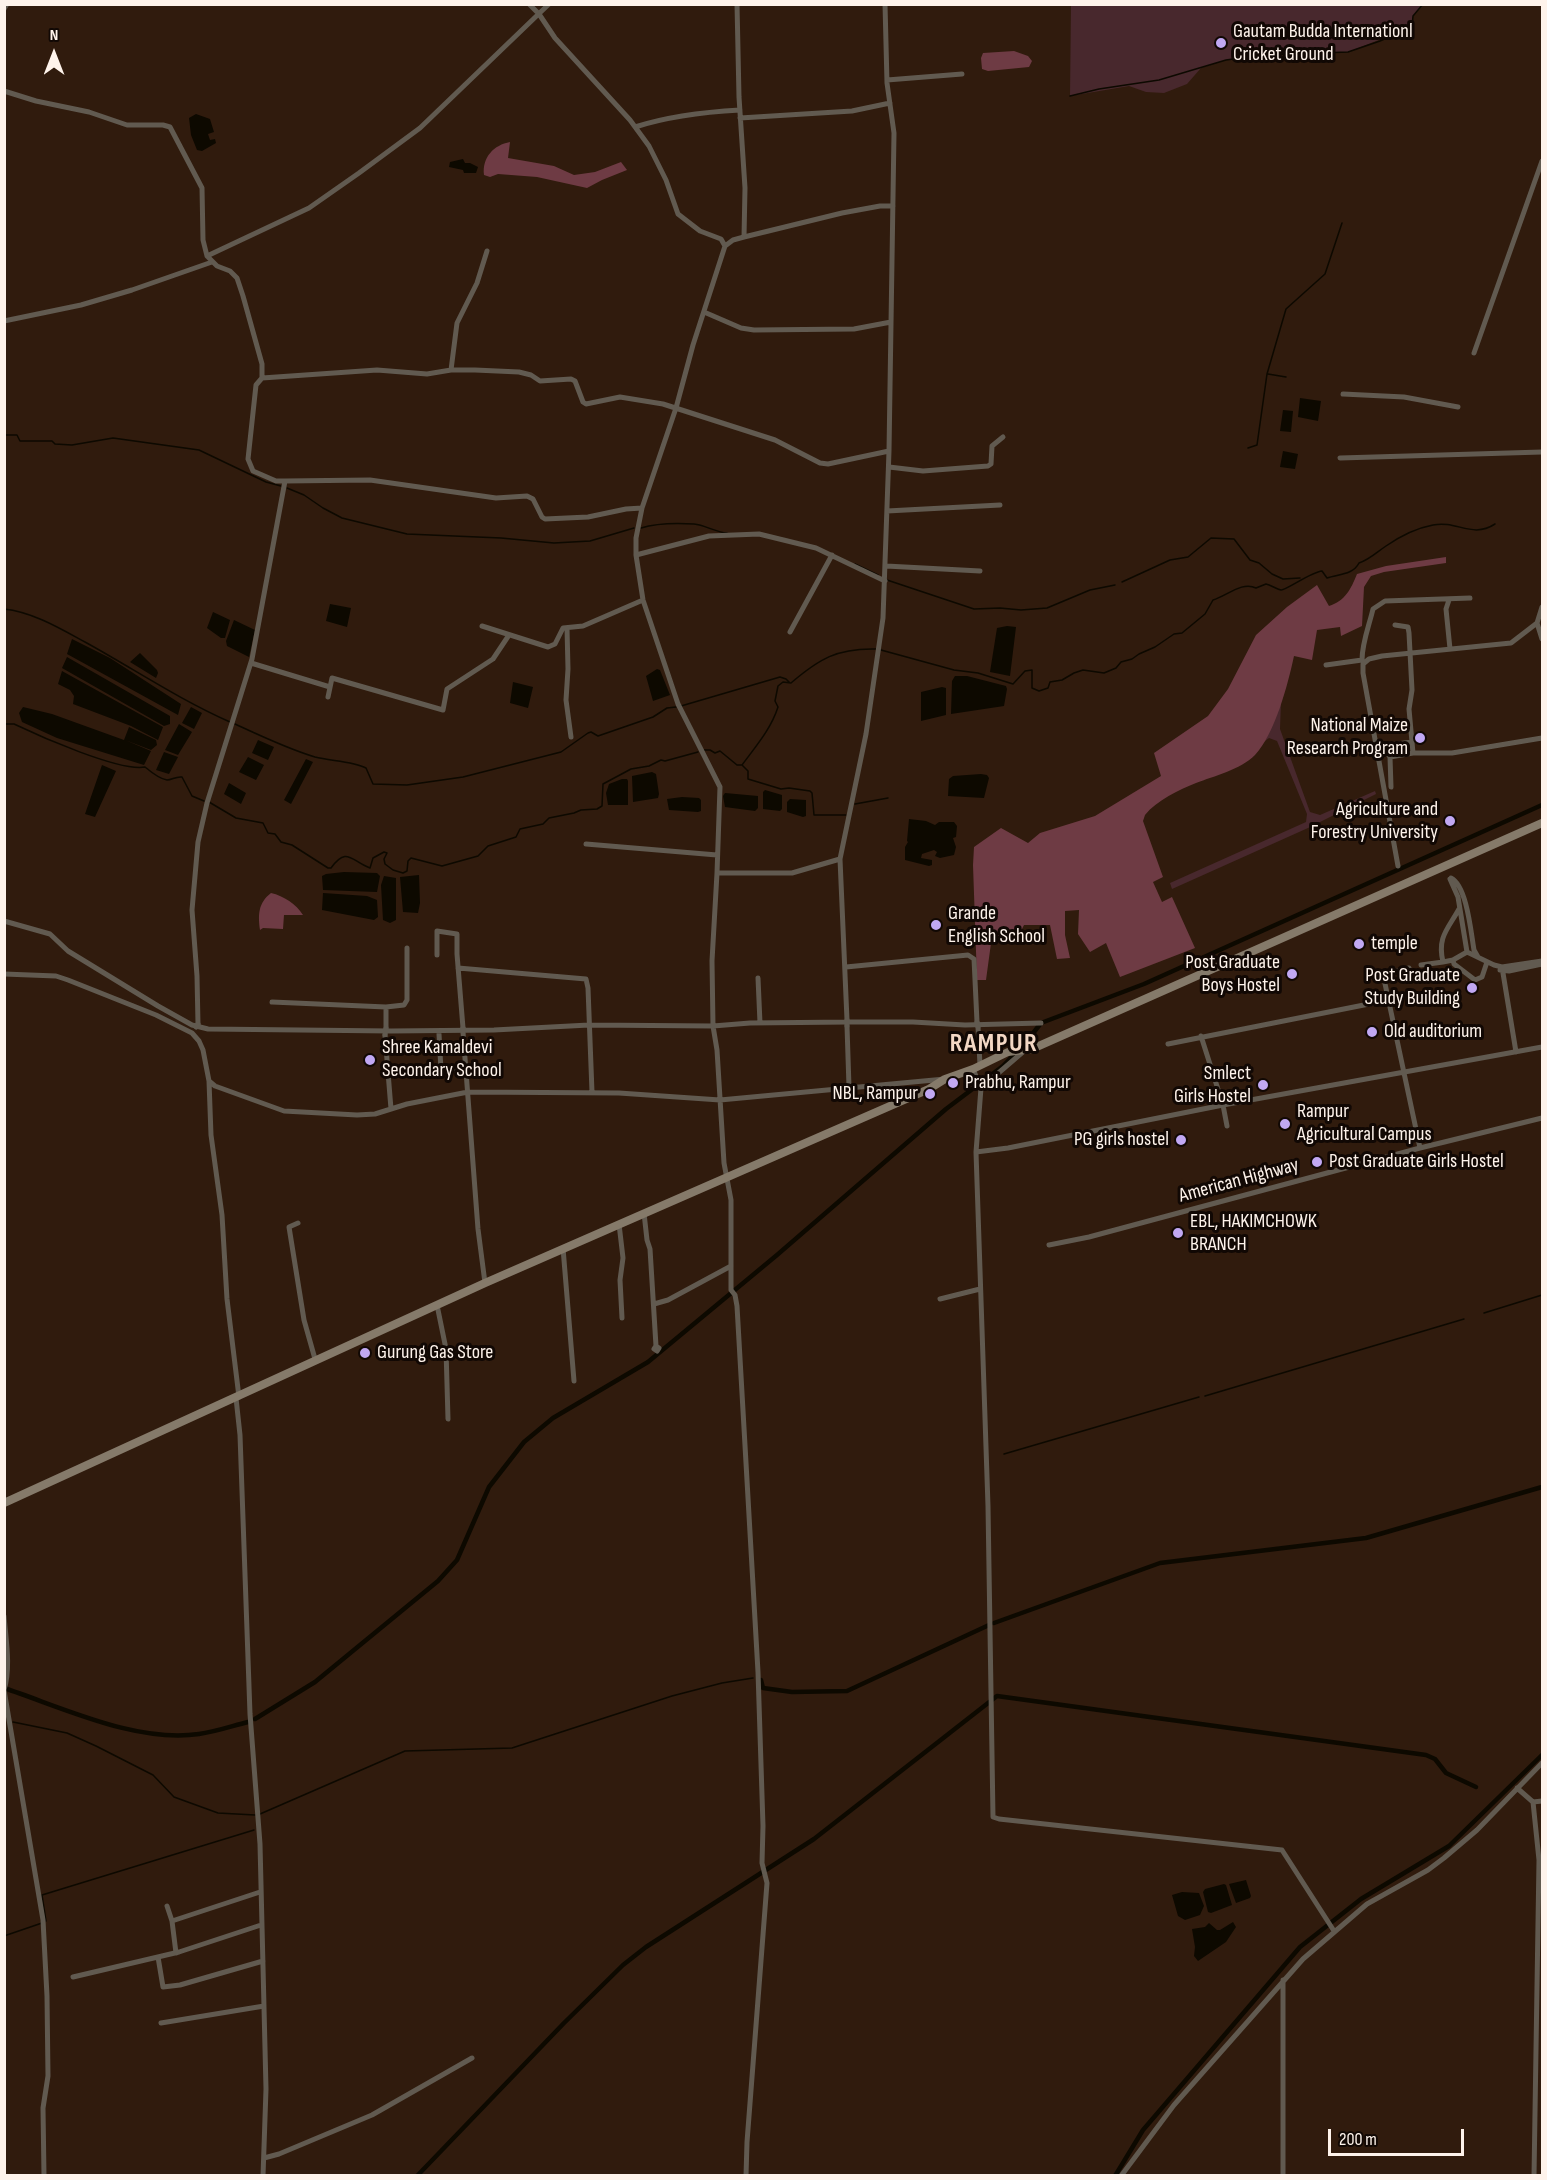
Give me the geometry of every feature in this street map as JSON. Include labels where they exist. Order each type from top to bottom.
[{"type":"main road","points":[[4,1503],[238,1397],[315,1359],[929,1089],[945,1079],[1008,1052],[1032,1050],[1542,823]]},
{"type":"street","points":[[4,9],[7,4]]},
{"type":"street","points":[[529,4],[555,38],[635,127],[666,180],[678,214],[700,231],[721,239],[726,246]]},
{"type":"street","points":[[4,321],[81,305],[132,290],[209,259],[309,208],[420,128],[549,4]]},
{"type":"street","points":[[737,4],[740,118],[745,188],[744,237]]},
{"type":"street","points":[[849,1087],[840,860],[866,734],[879,650],[886,566],[890,451],[894,133],[887,80],[885,4]]},
{"type":"street","points":[[887,80],[962,74]]},
{"type":"street","points":[[4,91],[36,101],[89,112],[127,125],[163,125],[170,128],[202,188],[203,240],[209,259],[230,271],[237,278],[254,329],[262,364],[262,378],[256,386],[248,459],[253,471],[276,481],[370,480],[496,498],[527,496],[533,499],[545,519],[588,517],[626,508],[642,508]]},
{"type":"street","points":[[740,118],[852,111],[890,103]]},
{"type":"street","points":[[635,127],[656,120],[740,110]]},
{"type":"street","points":[[1474,353],[1542,161]]},
{"type":"street","points":[[746,2175],[748,2119],[767,1883],[764,1871],[758,1672],[731,1266],[731,1200],[713,1024],[712,961],[720,787],[679,707],[643,600],[636,555],[636,538],[642,508],[676,408],[693,345],[726,246],[733,240],[842,213],[893,206]]},
{"type":"street","points":[[451,370],[457,323],[477,283],[487,251]]},
{"type":"street","points":[[704,312],[741,328],[754,330],[855,329],[891,322]]},
{"type":"street","points":[[262,378],[377,370],[427,374],[451,370],[519,372],[531,375],[540,381],[571,379],[575,381],[583,402],[586,404],[620,397],[676,408],[775,440],[820,464],[890,451]]},
{"type":"street","points":[[1343,394],[1404,397],[1458,407]]},
{"type":"street","points":[[889,467],[923,471],[988,466],[991,464],[992,446],[1003,437]]},
{"type":"street","points":[[1340,458],[1542,452]]},
{"type":"street","points":[[192,1033],[197,1025],[197,976],[192,910],[198,842],[208,801],[251,663],[285,481]]},
{"type":"street","points":[[887,511],[1000,505]]},
{"type":"street","points":[[636,555],[700,538],[752,534],[816,548],[885,581]]},
{"type":"street","points":[[790,632],[832,555]]},
{"type":"street","points":[[886,566],[980,571]]},
{"type":"street","points":[[1398,866],[1378,746],[1362,674],[1362,646],[1366,640],[1372,609],[1385,601],[1470,598]]},
{"type":"street","points":[[482,626],[548,647],[555,644],[563,628],[584,626],[643,600]]},
{"type":"street","points":[[1449,600],[1446,609],[1450,649]]},
{"type":"street","points":[[1542,607],[1537,623],[1542,639]]},
{"type":"street","points":[[1326,665],[1363,662],[1374,657],[1511,643],[1537,623]]},
{"type":"street","points":[[1395,625],[1408,627],[1412,690],[1409,709],[1413,753]]},
{"type":"street","points":[[567,628],[566,700],[571,736]]},
{"type":"street","points":[[328,697],[332,678],[443,710],[447,689],[492,659],[509,635]]},
{"type":"street","points":[[251,663],[330,687]]},
{"type":"street","points":[[1390,757],[1413,753],[1452,753],[1542,738]]},
{"type":"street","points":[[1378,746],[1412,742]]},
{"type":"street","points":[[1378,746],[1390,757],[1391,787]]},
{"type":"street","points":[[586,844],[717,855]]},
{"type":"street","points":[[717,873],[792,873],[840,860]]},
{"type":"street","points":[[1467,952],[1456,890],[1451,878],[1455,880],[1462,892],[1476,956],[1485,961]]},
{"type":"street","points":[[1443,962],[1440,950],[1442,938],[1459,909]]},
{"type":"street","points":[[4,921],[50,934],[68,951],[158,1006],[192,1024],[208,1029],[390,1031],[494,1030],[589,1025],[1041,1023]]},
{"type":"street","points":[[437,955],[437,931],[458,934],[458,968],[485,1283]]},
{"type":"street","points":[[272,1002],[386,1007],[404,1005],[407,1000],[407,948]]},
{"type":"street","points":[[1467,952],[1502,969],[1542,962]]},
{"type":"street","points":[[1421,965],[1453,960],[1467,952]]},
{"type":"street","points":[[846,967],[968,955],[974,959],[978,1025],[976,1067],[977,1078],[981,1086],[976,1152],[988,1506],[993,1817],[1282,1851],[1286,1853],[1330,1927]]},
{"type":"street","points":[[1453,960],[1454,964],[1475,980],[1482,977],[1485,961]]},
{"type":"street","points":[[458,968],[586,979],[592,1092]]},
{"type":"street","points":[[1409,968],[1386,974],[1384,979],[1420,1148]]},
{"type":"street","points":[[1502,969],[1516,1052]]},
{"type":"street","points":[[4,974],[56,976],[68,980],[156,1015],[192,1033],[203,1050],[209,1081],[211,1135],[222,1215],[227,1299],[238,1397],[250,1714],[259,1814],[267,2089],[263,2175]]},
{"type":"street","points":[[758,978],[760,1023]]},
{"type":"street","points":[[1168,1044],[1389,1000]]},
{"type":"street","points":[[386,1007],[391,1109]]},
{"type":"street","points":[[439,1034],[441,1070],[466,1068]]},
{"type":"street","points":[[1202,1036],[1227,1126]]},
{"type":"street","points":[[976,1152],[1008,1148],[1223,1105],[1542,1047]]},
{"type":"street","points":[[981,1086],[1022,1051]]},
{"type":"street","points":[[209,1081],[224,1090],[284,1111],[357,1115],[375,1114],[468,1092],[592,1092],[720,1100],[945,1079]]},
{"type":"street","name":"American Highway","points":[[1049,1245],[1089,1237],[1420,1148],[1542,1118]]},
{"type":"street","points":[[644,1213],[650,1249],[656,1346]]},
{"type":"street","points":[[298,1222],[289,1227],[304,1320],[315,1359]]},
{"type":"street","points":[[619,1224],[623,1258],[620,1280],[622,1318]]},
{"type":"street","points":[[563,1248],[574,1381]]},
{"type":"street","points":[[654,1304],[668,1300],[731,1266]]},
{"type":"street","points":[[940,1299],[980,1289]]},
{"type":"street","points":[[437,1305],[446,1349],[447,1419]]},
{"type":"street","points":[[4,1616],[6,1683],[4,1690],[43,1923],[48,2064],[43,2108],[44,2175]]},
{"type":"street","points":[[1121,2175],[1157,2125],[1330,1927],[1428,1870],[1444,1858],[1476,1830],[1542,1764]]},
{"type":"street","points":[[1517,1788],[1533,1802],[1539,1860],[1534,2175]]},
{"type":"street","points":[[1533,1802],[1542,1801]]},
{"type":"street","points":[[172,1921],[260,1892]]},
{"type":"street","points":[[167,1905],[172,1921],[176,1953]]},
{"type":"street","points":[[73,1977],[176,1953],[261,1925]]},
{"type":"street","points":[[158,1957],[163,1987],[180,1985],[263,1961]]},
{"type":"street","points":[[1283,1980],[1283,2175]]},
{"type":"street","points":[[161,2023],[264,2006]]},
{"type":"street","points":[[264,2158],[279,2154],[372,2115],[472,2058]]},
{"type":"shaded area","name":"Gautam Budda Internationl Cricket Ground","points":[[1071,4],[1423,5],[1413,16],[1412,27],[1348,52],[1276,54],[1226,60],[1201,68],[1187,84],[1164,93],[1146,92],[1129,86],[1070,96]]},
{"type":"shaded area","points":[[1014,51],[1028,56],[1032,61],[1029,67],[988,71],[982,69],[983,53]]},
{"type":"shaded area","points":[[196,114],[210,119],[214,132],[208,134],[210,140],[215,139],[216,143],[202,151],[197,150],[191,135],[189,118]]},
{"type":"shaded area","points":[[510,142],[508,158],[554,166],[574,175],[595,172],[621,162],[627,170],[587,188],[537,177],[484,175],[485,163],[490,153]]},
{"type":"shaded area","points":[[463,159],[465,163],[478,167],[476,173],[464,173],[463,170],[449,167],[450,162]]},
{"type":"shaded area","points":[[1300,398],[1321,401],[1318,421],[1298,417]]},
{"type":"shaded area","points":[[1283,410],[1293,411],[1291,432],[1280,431]]},
{"type":"shaded area","points":[[1283,451],[1298,454],[1295,469],[1280,467]]},
{"type":"shaded area","points":[[1446,557],[1446,563],[1371,576],[1364,587],[1362,626],[1341,636],[1340,627],[1317,630],[1312,660],[1294,656],[1275,722],[1255,755],[1234,769],[1169,796],[1145,815],[1143,821],[1163,877],[1153,882],[1162,902],[1172,897],[1195,948],[1120,977],[1106,943],[1090,952],[1078,934],[1079,910],[1065,911],[1065,935],[1070,958],[1057,959],[1050,925],[1024,925],[1018,937],[992,936],[986,980],[977,980],[974,847],[1001,828],[1028,843],[1040,833],[1095,816],[1161,776],[1154,753],[1208,716],[1228,689],[1256,635],[1287,607],[1317,585],[1329,606],[1347,594],[1357,574],[1386,566]]},
{"type":"shaded area","points":[[330,604],[351,608],[347,627],[326,621]]},
{"type":"shaded area","points":[[213,612],[230,620],[225,638],[221,638],[207,628]]},
{"type":"shaded area","points":[[234,620],[255,630],[249,657],[227,646],[226,641]]},
{"type":"shaded area","points":[[1016,627],[1010,676],[990,672],[997,628]]},
{"type":"shaded area","points":[[72,639],[110,658],[181,704],[178,715],[67,654]]},
{"type":"shaded area","points":[[140,653],[157,670],[156,678],[130,662]]},
{"type":"shaded area","points":[[67,657],[170,716],[170,724],[164,726],[62,668]]},
{"type":"shaded area","points":[[657,669],[660,670],[670,695],[653,701],[646,676]]},
{"type":"shaded area","points":[[62,671],[163,727],[158,740],[131,726],[73,704],[74,696],[70,690],[58,684]]},
{"type":"shaded area","points":[[955,676],[967,676],[1006,686],[1004,706],[951,714],[952,681]]},
{"type":"shaded area","points":[[513,682],[533,687],[528,708],[510,703]]},
{"type":"shaded area","points":[[946,688],[946,715],[921,721],[921,692]]},
{"type":"shaded area","points":[[1281,702],[1280,729],[1310,812],[1320,815],[1375,791],[1376,794],[1308,828],[1172,889],[1170,883],[1306,822],[1307,814],[1277,741],[1269,738],[1265,741]]},
{"type":"shaded area","points":[[23,707],[52,714],[124,740],[129,727],[156,740],[157,745],[151,750],[125,740],[151,751],[144,765],[57,738],[22,722],[19,713]]},
{"type":"shaded area","points":[[191,707],[202,713],[194,729],[182,723]]},
{"type":"shaded area","points":[[179,724],[192,732],[178,755],[165,750]]},
{"type":"shaded area","points":[[258,740],[274,747],[268,760],[252,753]]},
{"type":"shaded area","points":[[164,752],[178,757],[169,774],[156,770]]},
{"type":"shaded area","points":[[248,757],[264,765],[256,780],[239,772]]},
{"type":"shaded area","points":[[306,759],[313,762],[291,804],[284,800]]},
{"type":"shaded area","points":[[102,765],[116,771],[95,817],[85,814]]},
{"type":"shaded area","points":[[652,772],[656,774],[658,798],[633,802],[632,776]]},
{"type":"shaded area","points":[[981,774],[989,778],[984,798],[948,796],[949,779],[953,776]]},
{"type":"shaded area","points":[[622,779],[628,781],[628,805],[608,805],[606,793],[609,784]]},
{"type":"shaded area","points":[[229,783],[246,793],[241,804],[224,794]]},
{"type":"shaded area","points":[[765,790],[782,795],[780,811],[763,809]]},
{"type":"shaded area","points":[[725,793],[758,796],[758,808],[755,811],[725,807],[723,796]]},
{"type":"shaded area","points":[[699,798],[701,811],[669,810],[667,799]]},
{"type":"shaded area","points":[[790,799],[806,800],[806,816],[787,812],[787,802]]},
{"type":"shaded area","points":[[909,819],[926,821],[935,825],[939,822],[954,822],[957,826],[956,837],[953,838],[956,847],[954,855],[940,858],[935,856],[937,852],[934,850],[922,854],[921,858],[932,860],[932,865],[929,866],[905,860]]},
{"type":"shaded area","points":[[344,872],[377,873],[380,876],[377,892],[323,890],[322,876]]},
{"type":"shaded area","points":[[419,875],[418,913],[403,912],[400,877]]},
{"type":"shaded area","points":[[384,876],[396,878],[396,920],[390,923],[383,920],[381,885]]},
{"type":"shaded area","points":[[271,893],[289,901],[303,915],[284,915],[283,929],[263,928],[260,930],[260,910]]},
{"type":"shaded area","points":[[323,893],[367,896],[377,900],[378,917],[374,920],[322,910]]},
{"type":"shaded area","points":[[1246,1880],[1251,1896],[1236,1903],[1229,1884]]},
{"type":"shaded area","points":[[1224,1884],[1232,1905],[1208,1912],[1203,1892],[1205,1889]]},
{"type":"shaded area","points":[[1182,1892],[1199,1893],[1204,1906],[1200,1915],[1185,1920],[1178,1916],[1172,1895]]},
{"type":"shaded area","points":[[1233,1922],[1236,1927],[1226,1942],[1198,1961],[1194,1956],[1192,1929],[1205,1927],[1209,1923],[1220,1930]]},
{"type":"waterway","points":[[1070,96],[1159,80],[1226,60],[1261,55],[1348,52],[1412,27],[1413,16],[1423,4]]},
{"type":"waterway","points":[[1248,448],[1257,445],[1267,374],[1286,309],[1325,274],[1342,223]]},
{"type":"waterway","points":[[1268,374],[1286,377]]},
{"type":"waterway","points":[[4,435],[17,435],[20,441],[52,441],[55,444],[72,445],[113,438],[199,450],[266,482],[281,486]]},
{"type":"waterway","points":[[287,488],[304,495],[342,518],[407,534],[554,543],[590,541],[634,528]]},
{"type":"waterway","points":[[641,528],[667,524],[694,524],[727,533]]},
{"type":"waterway","points":[[881,650],[954,670],[978,673],[1013,684],[1025,671],[1032,670],[1032,688],[1039,691],[1048,688],[1050,682],[1062,680],[1083,670],[1104,673],[1116,668],[1121,662],[1155,647],[1174,634],[1182,633],[1205,614],[1213,600],[1245,586],[1256,588],[1266,584],[1281,590],[1317,572],[1322,571],[1327,578],[1345,574],[1397,539],[1427,526],[1442,524],[1479,530],[1495,524]]},
{"type":"waterway","points":[[1122,582],[1170,560],[1188,557],[1211,538],[1234,539],[1250,560],[1259,563],[1272,574],[1283,579],[1300,578]]},
{"type":"waterway","points":[[855,564],[878,575]]},
{"type":"waterway","points":[[887,580],[974,609],[1047,608],[1090,590],[1115,585]]},
{"type":"waterway","points":[[4,609],[36,617],[230,722]]},
{"type":"waterway","points":[[704,750],[715,753],[720,751],[737,765],[742,765],[763,737],[775,715],[778,707],[775,701],[778,686],[783,682],[791,683],[820,661],[839,653],[876,649]]},
{"type":"waterway","points":[[681,706],[780,677],[790,683]]},
{"type":"waterway","points":[[235,724],[305,754],[348,762],[366,768],[373,784],[407,785],[463,777],[561,752],[588,733],[591,732],[598,736],[653,717],[667,708],[676,707]]},
{"type":"waterway","points":[[4,724],[14,724],[99,759],[133,767],[145,767],[164,779],[182,777],[192,796],[204,801]]},
{"type":"waterway","points":[[209,802],[236,818],[263,823],[268,833],[275,834],[281,842],[292,845],[328,868],[345,856],[370,868],[373,858],[384,852],[387,853],[384,859],[385,864],[403,873],[407,871],[408,861],[411,858],[442,866],[478,856],[488,846],[516,837],[520,829],[543,824],[549,818],[581,810],[597,809],[602,806],[603,784],[631,769],[698,752]]},
{"type":"waterway","points":[[742,765],[748,771],[748,779],[781,789],[810,791],[814,815],[846,815]]},
{"type":"waterway","points":[[855,804],[888,798]]},
{"type":"waterway","points":[[255,1719],[315,1682],[438,1581],[457,1560],[489,1487],[524,1442],[553,1418],[648,1362],[777,1255],[946,1109],[1003,1066],[1041,1023],[1144,984],[1542,805]]},
{"type":"waterway","points":[[1484,1313],[1542,1295]]},
{"type":"waterway","points":[[1205,1396],[1464,1319]]},
{"type":"waterway","points":[[1004,1454],[1199,1397]]},
{"type":"waterway","points":[[994,1623],[1160,1563],[1366,1538],[1542,1487]]},
{"type":"waterway","points":[[761,1680],[763,1688],[792,1692],[847,1691],[989,1625]]},
{"type":"waterway","points":[[260,1814],[405,1751],[512,1748],[672,1696],[722,1683],[753,1678]]},
{"type":"waterway","points":[[4,1688],[100,1722],[150,1733],[199,1734],[248,1722]]},
{"type":"waterway","points":[[417,2176],[623,1965],[646,1947],[814,1839],[997,1696],[1426,1755],[1435,1759],[1446,1773],[1476,1787]]},
{"type":"waterway","points":[[13,1722],[67,1733],[96,1746],[153,1775],[174,1797],[218,1813],[255,1815]]},
{"type":"waterway","points":[[1115,2176],[1143,2130],[1300,1947],[1361,1899],[1449,1846],[1542,1755]]},
{"type":"waterway","points":[[46,1921],[42,1895],[254,1830]]},
{"type":"waterway","points":[[4,1936],[42,1923]]},
{"type":"place","name":"Gautam Budda Internationl Cricket Ground","points":[[1221,43]]},
{"type":"place","name":"National Maize Research Program","points":[[1420,738]]},
{"type":"place","name":"Agriculture and Forestry University","points":[[1450,821]]},
{"type":"place","name":"Grande English School","points":[[936,925]]},
{"type":"place","name":"temple","points":[[1359,944]]},
{"type":"place","name":"Post Graduate Boys Hostel","points":[[1292,974]]},
{"type":"place","name":"Post Graduate Study Building","points":[[1472,988]]},
{"type":"place","name":"Old auditorium","points":[[1372,1032]]},
{"type":"place","name":"Shree Kamaldevi Secondary School","points":[[370,1060]]},
{"type":"place","name":"Prabhu, Rampur","points":[[953,1083]]},
{"type":"place","name":"Smlect Girls Hostel","points":[[1263,1085]]},
{"type":"place","name":"NBL, Rampur","points":[[930,1094]]},
{"type":"place","name":"Rampur Agricultural Campus","points":[[1285,1124]]},
{"type":"place","name":"PG girls hostel","points":[[1181,1140]]},
{"type":"place","name":"Post Graduate Girls Hostel","points":[[1317,1162]]},
{"type":"place","name":"EBL, HAKIMCHOWK BRANCH","points":[[1178,1233]]},
{"type":"place","name":"Gurung Gas Store","points":[[365,1353]]},
{"type":"district","name":"RAMPUR","points":[[994,1044]]}]
